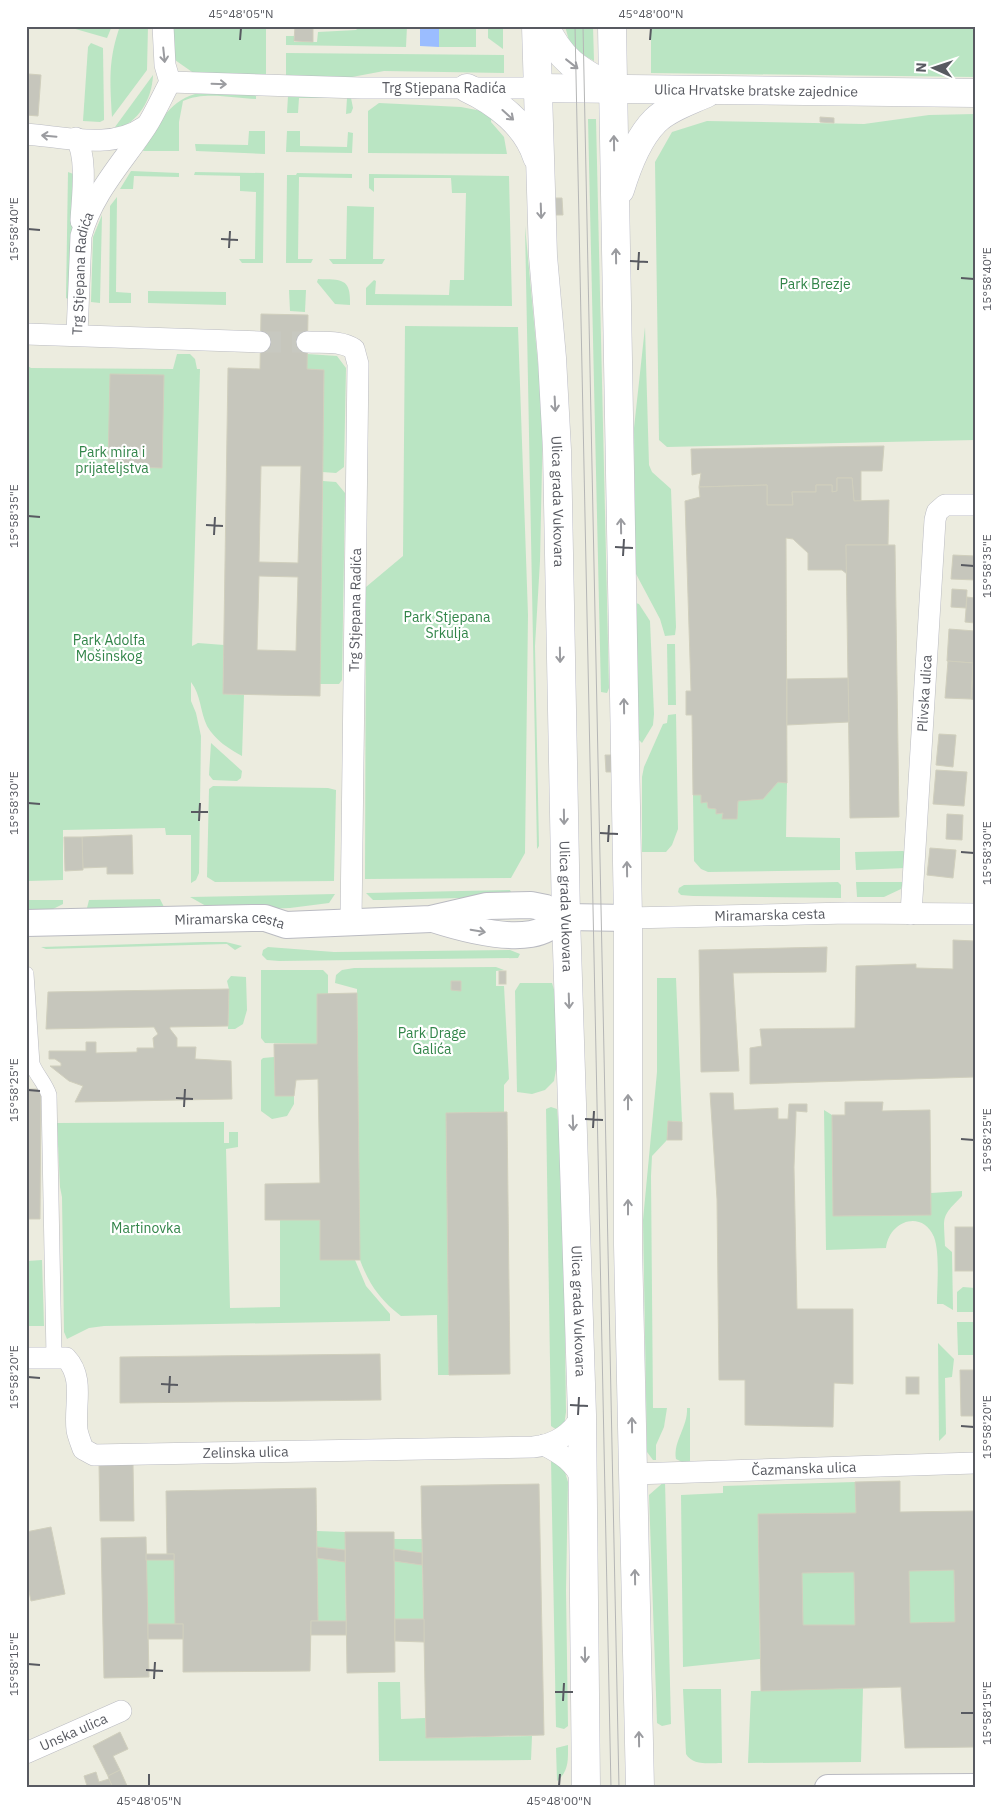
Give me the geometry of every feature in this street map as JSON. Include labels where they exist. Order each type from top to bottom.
[{"type":"main road","name":"Ulica grada Vukovara","points":[[536,26],[543,256],[552,358],[557,450],[566,917],[582,1415],[586,1788]]},
{"type":"main road","points":[[545,26],[552,40],[568,61],[613,89]]},
{"type":"main road","points":[[612,26],[628,918],[628,1245],[640,1788]]},
{"type":"main road","points":[[467,88],[488,99],[522,127],[530,138],[539,162]]},
{"type":"main road","name":"Ulica Hrvatske bratske zajednice","points":[[537,88],[975,93]]},
{"type":"main road","points":[[615,210],[626,170],[652,125],[672,109],[712,90]]},
{"type":"street","points":[[163,26],[165,65],[170,82]]},
{"type":"street","name":"Trg Stjepana Radića","points":[[260,342],[77,334],[81,236],[93,205],[146,126],[170,82],[351,87],[537,88]]},
{"type":"street","points":[[26,134],[117,140],[134,134],[146,126]]},
{"type":"street","points":[[76,138],[80,144],[83,159],[81,236]]},
{"type":"street","points":[[26,334],[77,334]]},
{"type":"street","name":"Trg Stjepana Radića","points":[[307,342],[342,343],[349,346],[354,349],[358,364],[351,920]]},
{"type":"street","name":"Plivska ulica","points":[[911,914],[935,520],[937,512],[945,505],[975,505]]},
{"type":"street","name":"Miramarska cesta","points":[[26,923],[265,918],[286,925],[351,920],[431,918],[487,906],[531,905],[546,908],[566,917],[975,914]]},
{"type":"street","points":[[26,939],[254,934],[286,925]]},
{"type":"street","points":[[26,974],[32,1064],[37,1074],[46,1084],[49,1095],[54,1356],[26,1358]]},
{"type":"street","name":"Zelinska ulica","points":[[54,1356],[66,1358],[73,1365],[77,1377],[77,1431],[83,1449],[94,1455],[428,1450],[544,1445],[571,1432],[582,1415]]},
{"type":"street","points":[[544,1445],[565,1456],[578,1470],[583,1481]]},
{"type":"street","name":"Čazmanska ulica","points":[[633,1474],[975,1463]]},
{"type":"street","name":"Unska ulica","points":[[26,1753],[121,1711]]},
{"type":"street","points":[[828,1788],[975,1787]]},
{"type":"green space","points":[[65,26],[112,26],[107,38]]},
{"type":"green space","points":[[120,26],[148,26],[147,70],[112,117],[110,81],[113,50]]},
{"type":"green space","points":[[169,26],[266,26],[266,75],[195,74],[175,60]]},
{"type":"green space","points":[[360,26],[407,26],[406,47],[286,45],[286,36],[294,36],[294,42],[317,42],[318,32],[356,30]]},
{"type":"green space","points":[[439,26],[476,26],[476,47],[439,47]]},
{"type":"green space","points":[[488,26],[503,26],[503,49],[488,38]]},
{"type":"green space","points":[[565,26],[593,26],[594,61],[571,48]]},
{"type":"green space","points":[[651,26],[975,26],[975,77],[651,73]]},
{"type":"green space","points":[[91,43],[103,48],[104,120],[100,122],[83,121],[88,47]]},
{"type":"green space","points":[[286,53],[504,55],[504,73],[384,71],[352,77],[286,76]]},
{"type":"green space","points":[[153,75],[150,93],[143,108],[131,121],[115,130],[115,127]]},
{"type":"green space","points":[[195,94],[263,94],[265,96],[256,96],[256,99],[200,96],[183,101],[179,122],[179,151],[143,151],[170,109],[185,98]]},
{"type":"green space","points":[[288,96],[351,98],[353,108],[351,113],[346,114],[347,98],[299,98],[298,113],[287,113]]},
{"type":"green space","points":[[379,103],[461,107],[492,113],[491,122],[504,137],[507,154],[368,153],[368,111]]},
{"type":"green space","name":"Park Brezje","points":[[975,114],[975,440],[667,447],[659,440],[655,162],[672,132],[707,121],[864,124],[929,115]]},
{"type":"green space","points":[[588,119],[596,119],[609,688],[607,693],[601,692]]},
{"type":"green space","points":[[249,131],[265,131],[265,154],[196,151],[195,144],[248,145]]},
{"type":"green space","points":[[287,131],[300,131],[300,146],[347,147],[348,132],[353,133],[352,153],[286,152]]},
{"type":"green space","points":[[131,171],[179,173],[179,177],[134,176],[133,189],[120,189]]},
{"type":"green space","points":[[68,172],[76,175],[68,299],[66,298]]},
{"type":"green space","points":[[195,172],[264,173],[263,263],[242,263],[239,259],[255,259],[256,192],[240,191],[240,176],[194,175]]},
{"type":"green space","points":[[297,173],[352,174],[352,178],[299,177],[298,259],[313,259],[311,263],[286,263],[287,175],[296,175]]},
{"type":"green space","points":[[369,174],[509,176],[512,306],[366,305],[366,288],[374,280],[376,281],[375,294],[449,295],[450,280],[464,280],[466,193],[452,193],[451,178],[374,178],[374,192],[369,188]]},
{"type":"green space","points":[[117,197],[116,292],[131,293],[131,303],[109,303],[110,206]]},
{"type":"green space","points":[[347,206],[374,207],[373,259],[385,259],[382,264],[333,264],[329,259],[346,259]]},
{"type":"green space","points":[[102,215],[100,303],[91,302],[93,237]]},
{"type":"green space","points":[[525,226],[543,418],[540,561],[535,646],[539,846],[537,849]]},
{"type":"green space","points":[[318,279],[343,282],[349,289],[350,305],[335,304],[317,282]]},
{"type":"green space","points":[[289,290],[306,290],[305,312],[290,311]]},
{"type":"green space","points":[[148,291],[226,292],[226,305],[148,303]]},
{"type":"green space","name":"Park Stjepana Srkulja","points":[[405,326],[518,327],[528,615],[525,853],[511,878],[365,879],[366,587],[403,556]]},
{"type":"green space","points":[[645,327],[649,465],[652,472],[671,489],[676,627],[675,635],[665,636],[660,619],[635,572],[634,428]]},
{"type":"green space","points":[[177,354],[190,354],[195,359],[197,369],[200,369],[192,646],[198,643],[224,645],[223,694],[244,695],[242,756],[223,744],[210,731],[197,692],[191,682],[191,701],[196,713],[201,736],[199,873],[196,880],[191,883],[191,835],[166,835],[165,828],[63,830],[63,880],[29,881],[29,860],[26,866],[26,365],[31,368],[173,369]]},
{"type":"green space","points":[[307,354],[337,356],[346,368],[344,467],[336,473],[322,472],[324,370],[307,369]]},
{"type":"green space","points":[[323,481],[336,482],[345,493],[342,680],[339,684],[320,684]]},
{"type":"green space","points":[[636,603],[639,604],[650,621],[654,714],[653,725],[642,743],[638,739]]},
{"type":"green space","points":[[667,644],[675,644],[676,705],[668,705]]},
{"type":"green space","points":[[676,714],[678,829],[672,845],[666,852],[642,852],[642,777],[644,767],[663,724],[667,723],[668,715]]},
{"type":"green space","points":[[211,743],[242,771],[241,778],[237,781],[213,780],[209,775]]},
{"type":"green space","points":[[778,782],[787,783],[786,837],[840,838],[840,870],[708,872],[701,869],[694,861],[693,795],[701,795],[701,802],[707,802],[708,808],[716,809],[716,814],[723,813],[723,819],[736,819],[738,801],[763,799]]},
{"type":"green space","points":[[213,786],[328,788],[336,790],[334,881],[215,882],[207,877],[209,789]]},
{"type":"green space","points":[[855,852],[905,852],[906,868],[856,870]]},
{"type":"green space","points":[[838,882],[841,885],[841,898],[693,896],[681,895],[678,892],[679,888],[684,885]]},
{"type":"green space","points":[[856,882],[903,882],[901,889],[884,897],[857,897]]},
{"type":"green space","points":[[510,890],[512,894],[499,897],[382,900],[373,900],[366,893]]},
{"type":"green space","points":[[335,894],[329,903],[290,908],[215,911],[190,897]]},
{"type":"green space","points":[[160,899],[164,907],[94,914],[87,908],[89,900]]},
{"type":"green space","points":[[26,900],[63,900],[63,904],[41,915],[26,915]]},
{"type":"green space","points":[[226,942],[242,946],[235,950],[227,944],[46,949],[41,947]]},
{"type":"green space","points":[[268,947],[334,952],[510,950],[520,954],[518,958],[279,961],[267,960],[262,955],[263,950]]},
{"type":"green space","name":"Park Drage Galića","points":[[496,967],[504,970],[496,971],[496,986],[504,986],[509,1079],[504,1085],[504,1112],[446,1113],[449,1375],[438,1375],[437,1315],[401,1316],[376,1291],[367,1277],[360,1260],[357,989],[335,983],[336,975],[342,970],[354,968]]},
{"type":"green space","points":[[261,970],[323,970],[328,975],[328,994],[317,994],[317,1044],[265,1043],[261,1038]]},
{"type":"green space","points":[[231,976],[246,977],[247,1010],[243,1024],[235,1029],[228,1029],[229,989],[227,981]]},
{"type":"green space","points":[[657,978],[676,978],[682,1122],[668,1122],[667,1140],[652,1156],[653,1408],[667,1408],[664,1427],[656,1445],[656,1460],[653,1460],[647,1452],[643,1220],[657,1072]]},
{"type":"green space","points":[[520,983],[552,983],[555,993],[557,1064],[554,1081],[545,1090],[532,1094],[517,1092],[515,991]]},
{"type":"green space","points":[[274,1057],[275,1096],[294,1096],[294,1104],[287,1116],[272,1119],[261,1111],[261,1060]]},
{"type":"green space","points":[[551,1107],[557,1109],[563,1179],[566,1412],[564,1426],[557,1430],[551,1426],[546,1109]]},
{"type":"green space","points":[[824,1110],[832,1115],[833,1216],[931,1215],[931,1193],[962,1191],[962,1196],[950,1209],[944,1223],[945,1246],[952,1252],[953,1310],[943,1304],[937,1304],[938,1261],[936,1244],[929,1228],[922,1223],[914,1221],[899,1225],[888,1239],[886,1248],[826,1250]]},
{"type":"green space","name":"Martinovka","points":[[224,1122],[224,1143],[229,1143],[229,1132],[238,1132],[238,1147],[226,1149],[230,1308],[280,1307],[280,1220],[320,1220],[320,1260],[355,1260],[366,1286],[390,1314],[390,1321],[104,1326],[89,1328],[67,1339],[64,1332],[62,1197],[57,1123]]},
{"type":"green space","points":[[42,1260],[44,1326],[29,1326],[27,1261]]},
{"type":"green space","points":[[963,1287],[975,1288],[975,1312],[957,1312],[957,1292]]},
{"type":"green space","points":[[957,1322],[975,1322],[975,1355],[958,1355]]},
{"type":"green space","points":[[938,1343],[954,1359],[952,1377],[945,1378],[946,1434],[939,1441]]},
{"type":"green space","points":[[687,1408],[690,1408],[690,1462],[684,1463],[676,1459],[676,1452],[678,1440],[687,1415]]},
{"type":"green space","points":[[551,1460],[564,1469],[568,1482],[566,1590],[568,1726],[564,1729],[556,1727]]},
{"type":"green space","points":[[665,1481],[671,1724],[662,1726],[657,1723],[649,1495]]},
{"type":"green space","points":[[855,1482],[856,1513],[758,1514],[760,1659],[683,1667],[681,1495],[723,1493],[723,1486]]},
{"type":"green space","points":[[317,1531],[345,1532],[345,1550],[317,1547]]},
{"type":"green space","points":[[393,1539],[422,1539],[422,1553],[394,1549]]},
{"type":"green space","points":[[317,1558],[345,1562],[346,1621],[318,1621]]},
{"type":"green space","points":[[146,1560],[174,1560],[175,1624],[148,1624]]},
{"type":"green space","points":[[394,1561],[422,1565],[424,1619],[395,1619]]},
{"type":"green space","points":[[954,1570],[955,1622],[910,1623],[909,1571]]},
{"type":"green space","points":[[854,1572],[855,1625],[803,1625],[802,1573]]},
{"type":"green space","points":[[378,1682],[400,1682],[401,1719],[425,1718],[426,1738],[532,1736],[531,1760],[379,1761]]},
{"type":"green space","points":[[863,1688],[861,1762],[748,1763],[751,1691]]},
{"type":"green space","points":[[683,1689],[721,1689],[722,1763],[697,1762],[686,1754]]},
{"type":"green space","points":[[568,1745],[566,1769],[557,1781],[556,1748]]},
{"type":"water","points":[[420,26],[439,26],[439,47],[420,46]]},
{"type":"building","points":[[295,26],[313,26],[313,42],[294,41]]},
{"type":"building","points":[[29,74],[41,75],[38,116],[26,115]]},
{"type":"building","points":[[820,117],[834,118],[834,123],[820,122]]},
{"type":"building","points":[[555,198],[562,198],[563,215],[556,215]]},
{"type":"building","points":[[261,314],[308,315],[307,369],[324,370],[320,696],[223,694],[228,368],[260,369]],"holes":[[[261,466],[301,466],[298,563],[259,562]],[[259,576],[298,577],[296,651],[257,650]]]},
{"type":"building","points":[[110,374],[164,375],[162,468],[108,466]]},
{"type":"building","points":[[884,446],[882,471],[861,471],[861,501],[854,501],[852,478],[837,478],[837,491],[832,492],[832,485],[816,485],[816,492],[792,492],[793,505],[767,505],[767,485],[699,487],[701,473],[692,475],[691,449]]},
{"type":"building","points":[[837,478],[852,478],[854,501],[889,500],[888,545],[846,545],[847,574],[842,570],[808,570],[808,553],[793,539],[786,538],[787,783],[778,782],[763,799],[738,801],[737,819],[722,819],[723,813],[716,814],[716,809],[708,808],[707,802],[701,803],[701,795],[693,795],[692,715],[686,715],[686,691],[691,691],[685,501],[700,497],[699,487],[767,485],[767,505],[793,505],[792,492],[816,492],[816,485],[832,485],[832,492],[837,491]]},
{"type":"building","points":[[846,545],[895,545],[899,817],[850,818]]},
{"type":"building","points":[[953,555],[975,556],[975,580],[951,579]]},
{"type":"building","points":[[952,589],[967,590],[966,608],[951,607]]},
{"type":"building","points":[[967,597],[975,598],[975,623],[965,622]]},
{"type":"building","points":[[949,629],[975,631],[973,663],[947,661]]},
{"type":"building","points":[[975,644],[975,700],[971,699]]},
{"type":"building","points":[[948,661],[973,663],[971,699],[945,698]]},
{"type":"building","points":[[848,678],[849,722],[787,725],[787,679]]},
{"type":"building","points":[[939,734],[956,735],[953,767],[936,765]]},
{"type":"building","points":[[605,755],[611,755],[611,772],[606,772]]},
{"type":"building","points":[[936,770],[967,772],[964,806],[933,804]]},
{"type":"building","points":[[947,814],[963,815],[962,840],[946,839]]},
{"type":"building","points":[[132,835],[133,874],[107,874],[107,867],[83,868],[82,837]]},
{"type":"building","points":[[64,837],[82,837],[83,870],[65,871]]},
{"type":"building","points":[[930,848],[956,850],[953,878],[927,875]]},
{"type":"building","points":[[953,940],[975,941],[975,1077],[750,1084],[750,1048],[762,1046],[760,1029],[855,1028],[856,966],[916,964],[916,968],[953,969]]},
{"type":"building","points":[[827,947],[826,972],[733,973],[739,1071],[701,1072],[699,950]]},
{"type":"building","points":[[499,971],[506,971],[506,984],[499,984]]},
{"type":"building","points":[[451,981],[461,981],[461,991],[451,990]]},
{"type":"building","points":[[229,989],[228,1026],[170,1027],[170,1029],[177,1038],[177,1047],[196,1047],[195,1059],[231,1061],[232,1099],[75,1102],[83,1086],[69,1081],[50,1066],[61,1066],[61,1063],[55,1059],[49,1059],[49,1051],[86,1051],[86,1042],[96,1042],[96,1053],[137,1052],[137,1048],[154,1048],[153,1038],[158,1034],[154,1027],[46,1029],[48,992]]},
{"type":"building","points":[[357,993],[360,1260],[320,1260],[320,1220],[265,1220],[265,1184],[320,1183],[318,1079],[296,1080],[294,1096],[275,1096],[274,1044],[317,1044],[317,994]]},
{"type":"building","points":[[26,1089],[41,1089],[40,1219],[26,1219]]},
{"type":"building","points":[[710,1093],[733,1093],[734,1110],[778,1108],[778,1119],[788,1119],[789,1104],[807,1104],[807,1112],[796,1111],[794,1167],[797,1309],[853,1309],[853,1384],[834,1383],[833,1427],[745,1425],[745,1380],[719,1380],[717,1199]]},
{"type":"building","points":[[845,1102],[883,1102],[882,1111],[930,1110],[931,1215],[833,1216],[832,1115],[845,1115]]},
{"type":"building","points":[[507,1112],[510,1374],[449,1375],[446,1113]]},
{"type":"building","points":[[668,1121],[682,1122],[682,1140],[667,1140]]},
{"type":"building","points":[[955,1227],[975,1227],[975,1271],[955,1271]]},
{"type":"building","points":[[380,1354],[381,1400],[120,1403],[120,1357]]},
{"type":"building","points":[[960,1370],[975,1370],[975,1416],[961,1416]]},
{"type":"building","points":[[906,1377],[919,1377],[919,1394],[906,1394]]},
{"type":"building","points":[[99,1464],[133,1464],[134,1521],[100,1521]]},
{"type":"building","points":[[900,1481],[900,1512],[975,1511],[975,1747],[905,1748],[901,1687],[761,1691],[758,1514],[856,1513],[855,1482]],"holes":[[[954,1570],[955,1622],[910,1623],[909,1571]],[[854,1572],[855,1625],[803,1625],[802,1573]]]},
{"type":"building","points":[[539,1484],[544,1735],[426,1738],[421,1486]]},
{"type":"building","points":[[316,1488],[318,1621],[311,1621],[310,1671],[183,1672],[183,1624],[175,1624],[174,1554],[167,1554],[166,1491]]},
{"type":"building","points":[[51,1527],[65,1594],[31,1601],[26,1577],[26,1532]]},
{"type":"building","points":[[345,1532],[394,1532],[395,1672],[347,1673]]},
{"type":"building","points":[[146,1537],[149,1677],[104,1678],[101,1538]]},
{"type":"building","points":[[317,1547],[345,1550],[345,1562],[317,1558]]},
{"type":"building","points":[[394,1549],[422,1553],[422,1565],[394,1561]]},
{"type":"building","points":[[146,1554],[174,1554],[174,1560],[146,1560]]},
{"type":"building","points":[[395,1619],[424,1619],[424,1642],[395,1641]]},
{"type":"building","points":[[311,1621],[346,1621],[346,1635],[311,1635]]},
{"type":"building","points":[[148,1624],[183,1624],[183,1639],[148,1639]]},
{"type":"building","points":[[120,1732],[128,1749],[113,1756],[120,1770],[108,1776],[93,1746]]},
{"type":"building","points":[[120,1770],[128,1788],[113,1788],[109,1779],[108,1776]]},
{"type":"building","points":[[96,1772],[99,1782],[109,1779],[113,1788],[81,1788],[87,1786],[84,1776]]},
{"type":"tunnel","points":[[260,342],[307,342]]},
{"type":"tram line","points":[[575,26],[611,1788]]},
{"type":"tram line","points":[[583,26],[619,1788]]},
{"type":"park label","name":"Park mira i prijateljstva","points":[[112,460]]},
{"type":"park label","name":"Park Adolfa Mošinskog","points":[[109,648]]}]
